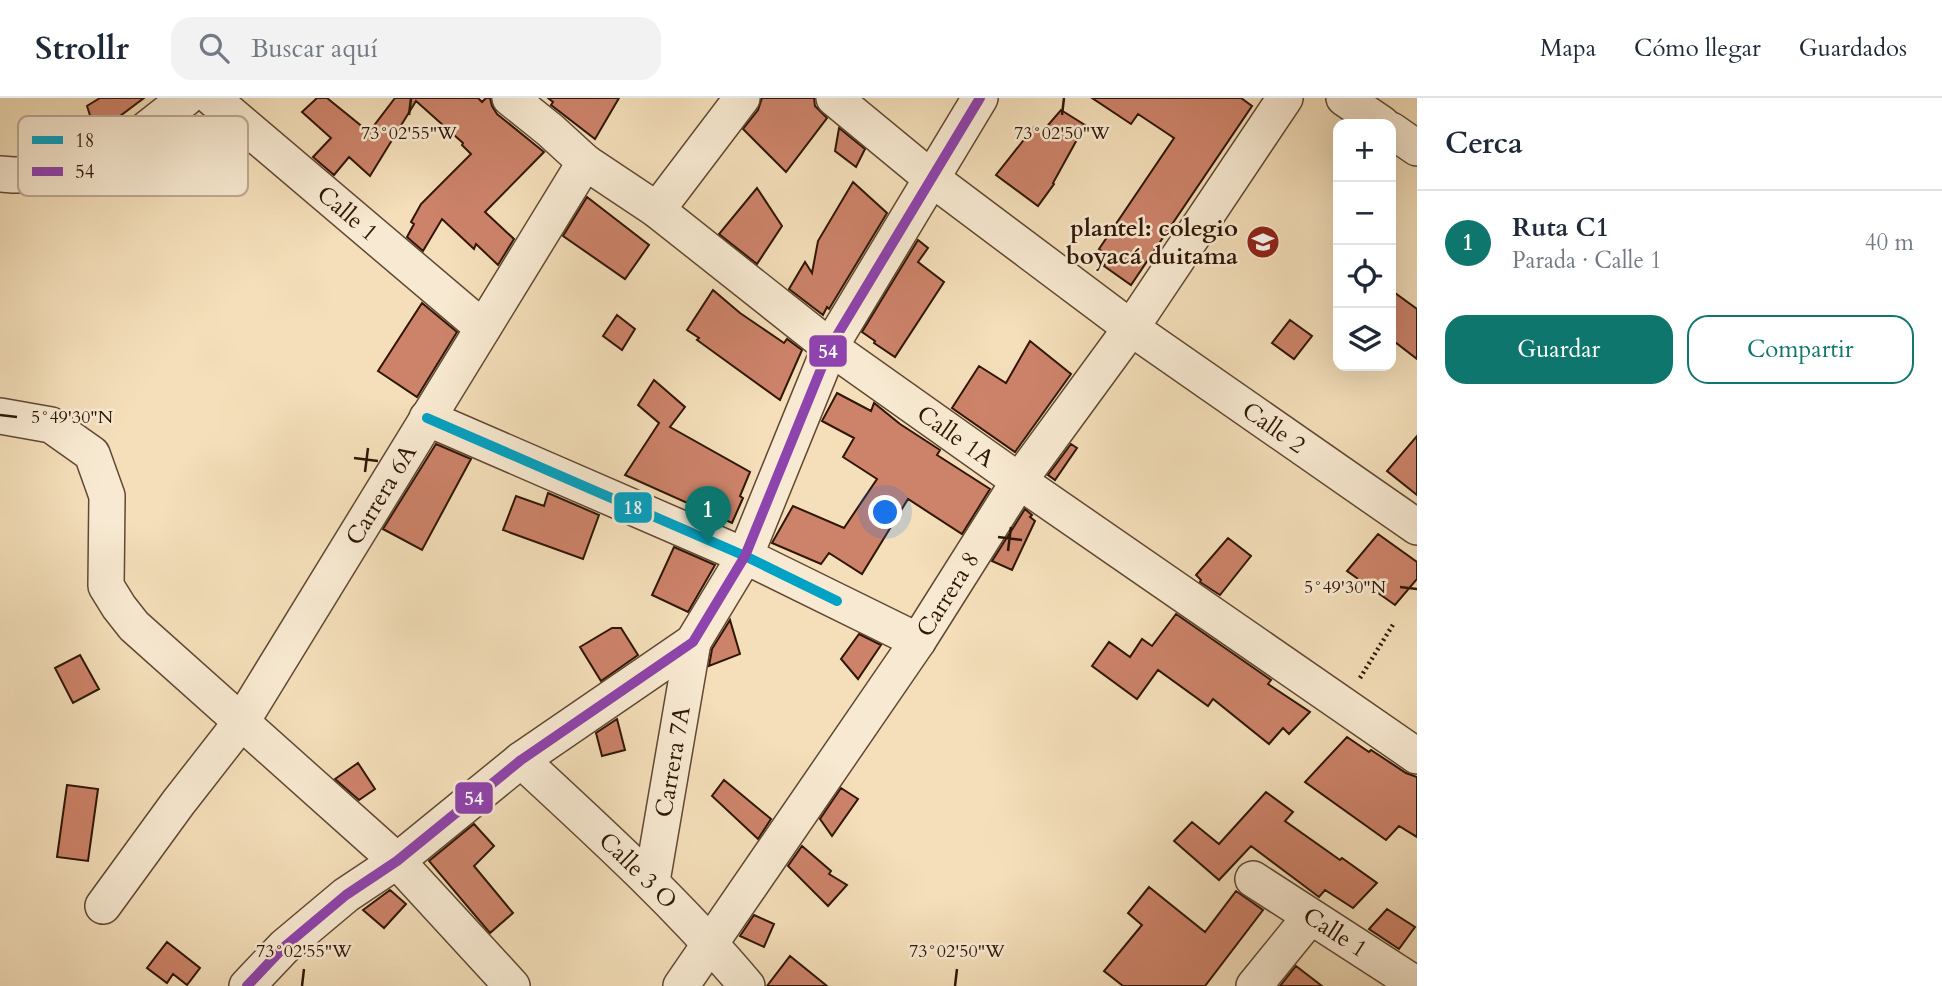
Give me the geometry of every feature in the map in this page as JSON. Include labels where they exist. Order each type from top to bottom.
[{"type":"street","points":[[163,116],[186,98]]},
{"type":"street","name":"Calle 1","points":[[212,98],[233,116]]},
{"type":"street","name":"Calle 1A","points":[[510,98],[585,162],[657,210],[830,347],[1417,756]]},
{"type":"street","points":[[657,210],[742,98]]},
{"type":"street","points":[[834,98],[931,178],[1131,328]]},
{"type":"street","points":[[247,986],[284,947],[336,904],[397,861],[521,760],[693,642],[745,556],[830,347],[980,98]]},
{"type":"street","name":"Carrera 8","points":[[681,986],[918,642],[1019,481],[1131,328],[1285,98]]},
{"type":"street","points":[[1373,113],[1417,148]]},
{"type":"street","name":"Calle 1","points":[[248,129],[483,328]]},
{"type":"street","name":"Carrera 6A","points":[[103,906],[242,721],[585,162]]},
{"type":"street","points":[[0,174],[18,174]]},
{"type":"street","name":"Calle 2","points":[[1131,328],[1417,527]]},
{"type":"street","points":[[0,416],[51,425],[92,454],[107,496],[106,586],[119,607],[134,626],[397,861],[512,986]]},
{"type":"street","points":[[427,418],[745,556],[918,642]]},
{"type":"street","name":"Carrera 7A","points":[[652,881],[693,642]]},
{"type":"street","name":"Calle 3 O","points":[[521,760],[652,881],[710,941],[747,986]]},
{"type":"street","name":"Calle 1","points":[[1253,879],[1417,985]]},
{"type":"street","points":[[1254,986],[1310,917]]},
{"type":"path","points":[[1343,705],[1394,623]]},
{"type":"building","points":[[100,98],[144,98],[120,116],[90,116],[87,106]]},
{"type":"building","points":[[317,98],[327,98],[369,132],[395,98],[478,98],[482,102],[490,98],[497,114],[544,152],[485,212],[514,239],[498,265],[476,244],[474,249],[442,219],[423,251],[407,237],[414,224],[411,222],[421,204],[471,154],[463,143],[416,101],[370,176],[349,157],[334,175],[313,157],[331,138],[302,112]]},
{"type":"building","points":[[548,98],[619,98],[595,139],[551,105],[553,102]]},
{"type":"building","points":[[762,98],[814,98],[815,106],[827,118],[786,172],[743,129],[758,110]]},
{"type":"building","points":[[1092,98],[1241,98],[1252,106],[1131,285],[1104,266],[1110,257],[1099,249],[1174,138],[1138,114],[1131,124]]},
{"type":"building","points":[[1061,110],[1085,125],[1054,184],[1038,206],[996,175],[1034,127],[1043,131]]},
{"type":"building","points":[[839,128],[865,149],[856,167],[835,151]]},
{"type":"building","points":[[853,182],[887,213],[823,315],[789,289],[805,262],[812,273],[818,241]]},
{"type":"building","points":[[757,188],[782,226],[757,264],[719,234]]},
{"type":"building","points":[[587,197],[649,245],[625,279],[563,236]]},
{"type":"building","points":[[918,240],[928,248],[918,262],[944,282],[895,357],[862,332]]},
{"type":"building","points":[[713,290],[740,313],[784,343],[787,339],[802,350],[780,400],[687,330]]},
{"type":"building","points":[[1396,294],[1417,309],[1417,359],[1396,343]]},
{"type":"building","points":[[422,303],[457,332],[417,397],[378,371]]},
{"type":"building","points":[[617,315],[635,329],[622,350],[603,336]]},
{"type":"building","points":[[1290,320],[1312,336],[1294,359],[1272,343]]},
{"type":"building","points":[[1030,341],[1071,374],[1015,452],[952,408],[979,366],[1006,383]]},
{"type":"building","points":[[654,380],[685,407],[670,427],[750,472],[732,523],[625,475],[659,423],[638,405]]},
{"type":"building","points":[[837,393],[871,411],[874,403],[940,450],[937,455],[990,489],[962,534],[908,499],[862,574],[829,553],[821,564],[772,543],[793,506],[844,528],[877,479],[843,457],[854,438],[822,421]]},
{"type":"building","points":[[1417,436],[1417,495],[1387,471]]},
{"type":"building","points":[[436,444],[471,459],[422,550],[383,529]]},
{"type":"building","points":[[1071,444],[1077,448],[1055,480],[1048,475]]},
{"type":"building","points":[[548,493],[599,515],[583,559],[503,530],[516,496],[544,506]]},
{"type":"building","points":[[1025,509],[1035,521],[1012,570],[992,561]]},
{"type":"building","points":[[1378,534],[1417,562],[1417,579],[1395,605],[1347,571]]},
{"type":"building","points":[[1228,538],[1251,556],[1220,595],[1200,582],[1196,575]]},
{"type":"building","points":[[674,547],[715,565],[688,612],[652,595]]},
{"type":"building","points":[[1176,614],[1271,680],[1268,684],[1310,712],[1289,734],[1283,728],[1269,744],[1213,699],[1208,706],[1158,670],[1137,699],[1092,666],[1109,642],[1130,657],[1142,639],[1152,646]]},
{"type":"building","points":[[730,620],[740,654],[709,666],[712,649]]},
{"type":"building","points":[[612,628],[621,628],[638,655],[601,681],[580,647]]},
{"type":"building","points":[[859,634],[881,645],[858,679],[841,659]]},
{"type":"building","points":[[80,655],[99,689],[73,703],[55,668]]},
{"type":"building","points":[[617,719],[625,750],[602,756],[596,733]]},
{"type":"building","points":[[1347,737],[1369,752],[1371,750],[1406,773],[1417,777],[1417,837],[1399,826],[1386,840],[1305,782]]},
{"type":"building","points":[[358,763],[375,789],[359,800],[335,779]]},
{"type":"building","points":[[724,780],[771,819],[758,839],[712,796]]},
{"type":"building","points":[[67,785],[98,789],[88,861],[57,857]]},
{"type":"building","points":[[841,788],[858,799],[832,836],[820,819]]},
{"type":"building","points":[[1266,792],[1293,812],[1285,821],[1377,883],[1353,908],[1325,890],[1319,897],[1251,846],[1219,880],[1174,841],[1192,822],[1219,844]]},
{"type":"building","points":[[474,824],[494,846],[474,866],[513,913],[490,933],[429,861]]},
{"type":"building","points":[[802,846],[831,871],[829,874],[847,885],[828,906],[788,866]]},
{"type":"building","points":[[1149,887],[1205,932],[1236,891],[1263,910],[1205,986],[1123,986],[1104,971],[1142,925],[1128,913]]},
{"type":"building","points":[[390,890],[406,904],[384,928],[363,910]]},
{"type":"building","points":[[1387,909],[1415,927],[1399,949],[1369,929]]},
{"type":"building","points":[[754,915],[774,924],[764,947],[740,936]]},
{"type":"building","points":[[167,942],[200,968],[187,985],[173,974],[167,983],[147,968]]},
{"type":"building","points":[[790,956],[827,986],[767,986]]},
{"type":"building","points":[[1296,966],[1322,986],[1280,986]]},
{"type":"transit line","name":"54","points":[[247,986],[284,947],[346,895],[397,861],[521,760],[693,642],[745,556],[830,347],[980,98]]},
{"type":"transit line","name":"18","points":[[427,418],[745,556],[837,601]]},
{"type":"place","name":"plantel: colegio boyacá duitama","points":[[1263,242]]},
{"type":"place","name":"Ruta C1","points":[[708,544]]}]
